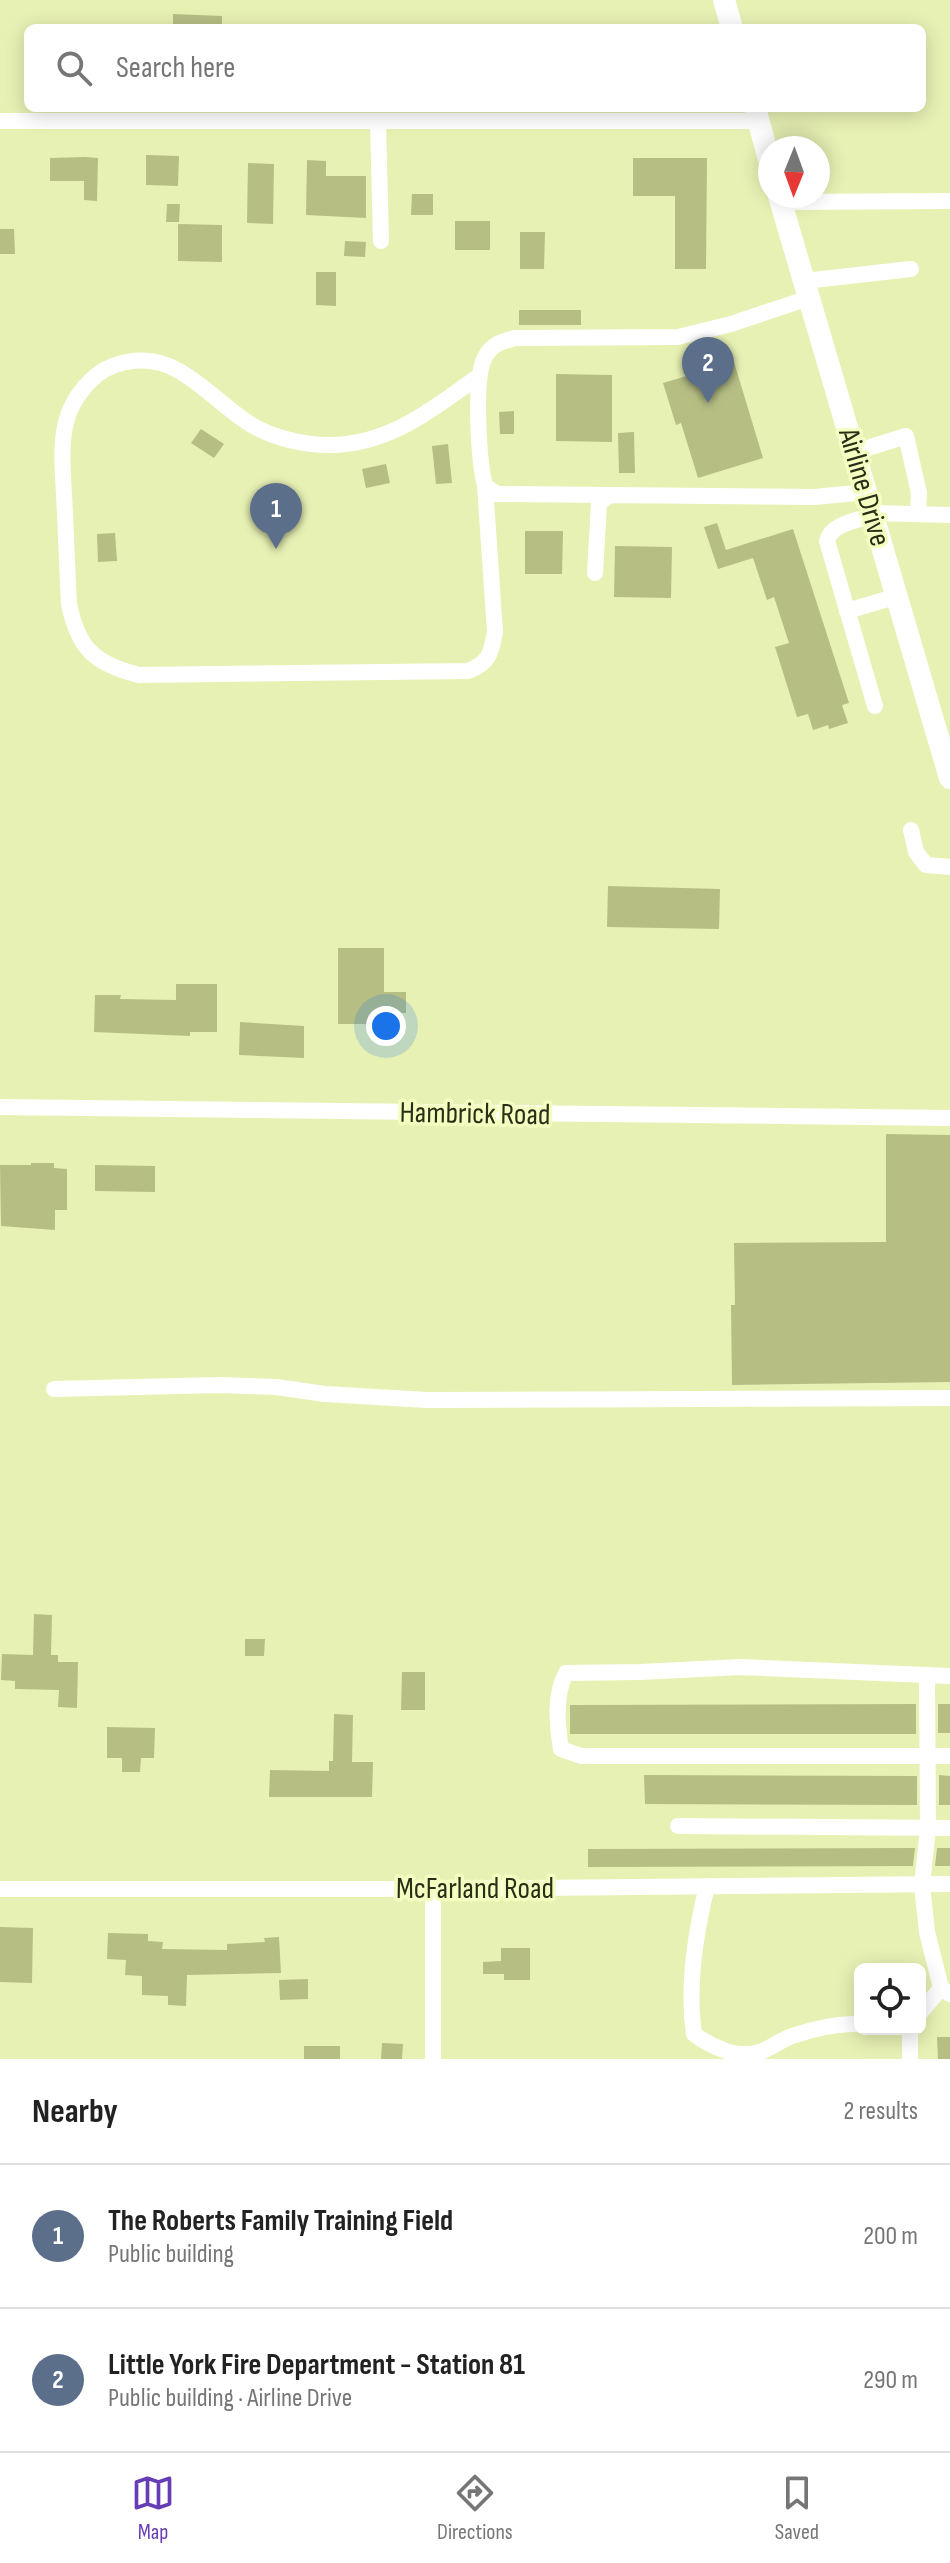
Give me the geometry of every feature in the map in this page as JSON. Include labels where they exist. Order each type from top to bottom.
[{"type":"main road","points":[[724,0],[731,24]]},
{"type":"main road","points":[[756,114],[762,136]]},
{"type":"main road","name":"Airline Drive","points":[[783,208],[950,778]]},
{"type":"street","points":[[0,121],[378,121],[756,114]]},
{"type":"street","points":[[378,121],[381,241]]},
{"type":"street","points":[[830,200],[950,201]]},
{"type":"street","points":[[479,376],[417,421],[373,440],[333,445],[289,439],[250,424],[179,370],[153,361],[130,360],[108,367],[89,382],[75,399],[66,421],[62,449],[69,604],[80,640],[96,659],[115,669],[139,675],[468,671],[482,666],[491,651],[495,632],[485,486],[480,469],[479,376],[483,359],[494,344],[515,338],[678,337],[731,324],[807,290],[911,269]]},
{"type":"street","points":[[855,452],[906,436],[919,493],[918,514]]},
{"type":"street","points":[[485,486],[497,494],[814,497],[918,514],[950,515]]},
{"type":"street","points":[[595,573],[599,503],[610,495]]},
{"type":"street","points":[[872,507],[835,528],[829,533],[827,541],[875,706]]},
{"type":"street","points":[[847,611],[898,596]]},
{"type":"street","points":[[911,830],[916,852],[926,865],[950,867]]},
{"type":"street","name":"Hambrick Road","points":[[0,1107],[950,1118]]},
{"type":"street","points":[[54,1389],[219,1385],[427,1400],[950,1398]]},
{"type":"street","points":[[950,1676],[741,1667],[566,1673],[560,1685],[558,1704],[561,1749],[581,1756],[950,1756]]},
{"type":"street","points":[[926,2008],[945,1991],[927,1932],[922,1885],[928,1828],[927,1675]]},
{"type":"street","points":[[678,1826],[950,1828]]},
{"type":"street","name":"McFarland Road","points":[[0,1889],[950,1884]]},
{"type":"street","points":[[707,1886],[695,1936],[694,2034],[706,2043],[748,2057],[794,2035],[854,2023]]},
{"type":"street","points":[[433,1889],[433,2059]]},
{"type":"street","points":[[910,2035],[910,2059]]},
{"type":"building","points":[[173,14],[222,16],[222,24],[173,24]]},
{"type":"building","points":[[146,155],[179,156],[178,186],[146,185]]},
{"type":"building","points":[[50,158],[98,158],[97,201],[84,200],[84,181],[50,181]]},
{"type":"building","points":[[633,158],[707,158],[706,269],[675,269],[675,196],[633,196]]},
{"type":"building","points":[[307,160],[326,161],[326,176],[366,176],[366,218],[306,215]]},
{"type":"building","points":[[248,163],[274,164],[273,224],[247,223]]},
{"type":"building","points":[[412,194],[433,194],[433,215],[411,215]]},
{"type":"building","points":[[167,204],[180,204],[179,222],[166,222]]},
{"type":"building","points":[[455,221],[490,221],[490,250],[455,250]]},
{"type":"building","points":[[178,224],[222,225],[222,262],[178,261]]},
{"type":"building","points":[[0,229],[14,229],[15,254],[0,254]]},
{"type":"building","points":[[520,232],[545,232],[544,269],[520,269]]},
{"type":"building","points":[[345,241],[366,242],[365,257],[344,256]]},
{"type":"building","points":[[316,272],[336,272],[336,306],[316,305]]},
{"type":"building","points":[[519,310],[581,310],[581,325],[519,325]]},
{"type":"building","points":[[734,362],[763,458],[698,478],[681,423],[676,425],[663,383]]},
{"type":"building","points":[[556,374],[612,375],[612,442],[556,441]]},
{"type":"building","points":[[514,411],[514,434],[500,434],[499,412]]},
{"type":"building","points":[[201,429],[224,444],[214,458],[191,443]]},
{"type":"building","points":[[634,432],[635,473],[619,473],[618,433]]},
{"type":"building","points":[[448,444],[452,483],[436,484],[432,446]]},
{"type":"building","points":[[386,464],[390,483],[366,488],[362,469]]},
{"type":"building","points":[[717,523],[726,550],[793,529],[849,703],[842,705],[848,723],[813,730],[808,714],[797,717],[775,647],[789,643],[774,597],[767,600],[753,558],[718,569],[704,527]]},
{"type":"building","points":[[525,531],[563,531],[562,574],[525,574]]},
{"type":"building","points":[[115,533],[117,561],[98,562],[97,534]]},
{"type":"building","points":[[615,546],[672,547],[671,598],[614,597]]},
{"type":"building","points":[[608,886],[720,889],[719,929],[607,927]]},
{"type":"building","points":[[338,948],[384,948],[384,992],[406,992],[406,1013],[382,1013],[382,1024],[338,1024]]},
{"type":"building","points":[[176,984],[217,984],[217,1032],[190,1032],[190,1036],[94,1032],[95,995],[121,995],[120,999],[176,1000]]},
{"type":"building","points":[[240,1022],[304,1026],[304,1058],[239,1055]]},
{"type":"building","points":[[886,1134],[950,1135],[950,1382],[732,1385],[734,1243],[886,1242]]},
{"type":"building","points":[[54,1163],[54,1168],[67,1169],[67,1210],[55,1210],[55,1230],[1,1226],[0,1165]]},
{"type":"building","points":[[95,1165],[155,1166],[155,1192],[95,1191]]},
{"type":"building","points":[[34,1614],[52,1615],[51,1655],[58,1655],[58,1662],[78,1662],[77,1708],[58,1707],[59,1690],[15,1689],[15,1681],[1,1680],[2,1654],[33,1655]]},
{"type":"building","points":[[245,1639],[265,1639],[264,1656],[245,1656]]},
{"type":"building","points":[[402,1672],[425,1672],[425,1710],[401,1710]]},
{"type":"building","points":[[916,1704],[916,1734],[570,1734],[570,1705]]},
{"type":"building","points":[[938,1704],[950,1704],[950,1733],[938,1733]]},
{"type":"building","points":[[334,1714],[353,1715],[352,1762],[373,1762],[372,1797],[269,1797],[270,1770],[329,1771],[329,1761],[333,1761]]},
{"type":"building","points":[[107,1727],[155,1728],[154,1758],[141,1758],[140,1772],[122,1772],[122,1758],[107,1758]]},
{"type":"building","points":[[644,1775],[917,1776],[917,1805],[645,1804]]},
{"type":"building","points":[[939,1775],[950,1776],[950,1805],[939,1805]]},
{"type":"building","points":[[915,1848],[913,1866],[588,1867],[588,1849]]},
{"type":"building","points":[[937,1848],[950,1848],[950,1866],[935,1866]]},
{"type":"building","points":[[0,1927],[33,1928],[32,1983],[0,1982]]},
{"type":"building","points":[[108,1933],[148,1934],[148,1941],[163,1942],[162,1949],[227,1950],[227,1944],[265,1942],[264,1938],[279,1937],[281,1973],[187,1975],[186,2006],[168,2005],[168,1996],[142,1995],[142,1976],[125,1975],[126,1960],[107,1959]]},
{"type":"building","points":[[501,1948],[530,1948],[530,1980],[504,1980],[504,1974],[483,1974],[483,1962],[501,1961]]},
{"type":"building","points":[[308,1979],[308,1999],[280,2000],[279,1980]]},
{"type":"building","points":[[937,2037],[950,2037],[950,2059],[938,2059]]},
{"type":"building","points":[[382,2043],[403,2044],[402,2059],[381,2059]]},
{"type":"building","points":[[304,2046],[340,2046],[340,2059],[304,2059]]},
{"type":"place","name":"Little York Fire Department - Station 81","points":[[708,403]]},
{"type":"place","name":"The Roberts Family Training Field","points":[[276,549]]}]
